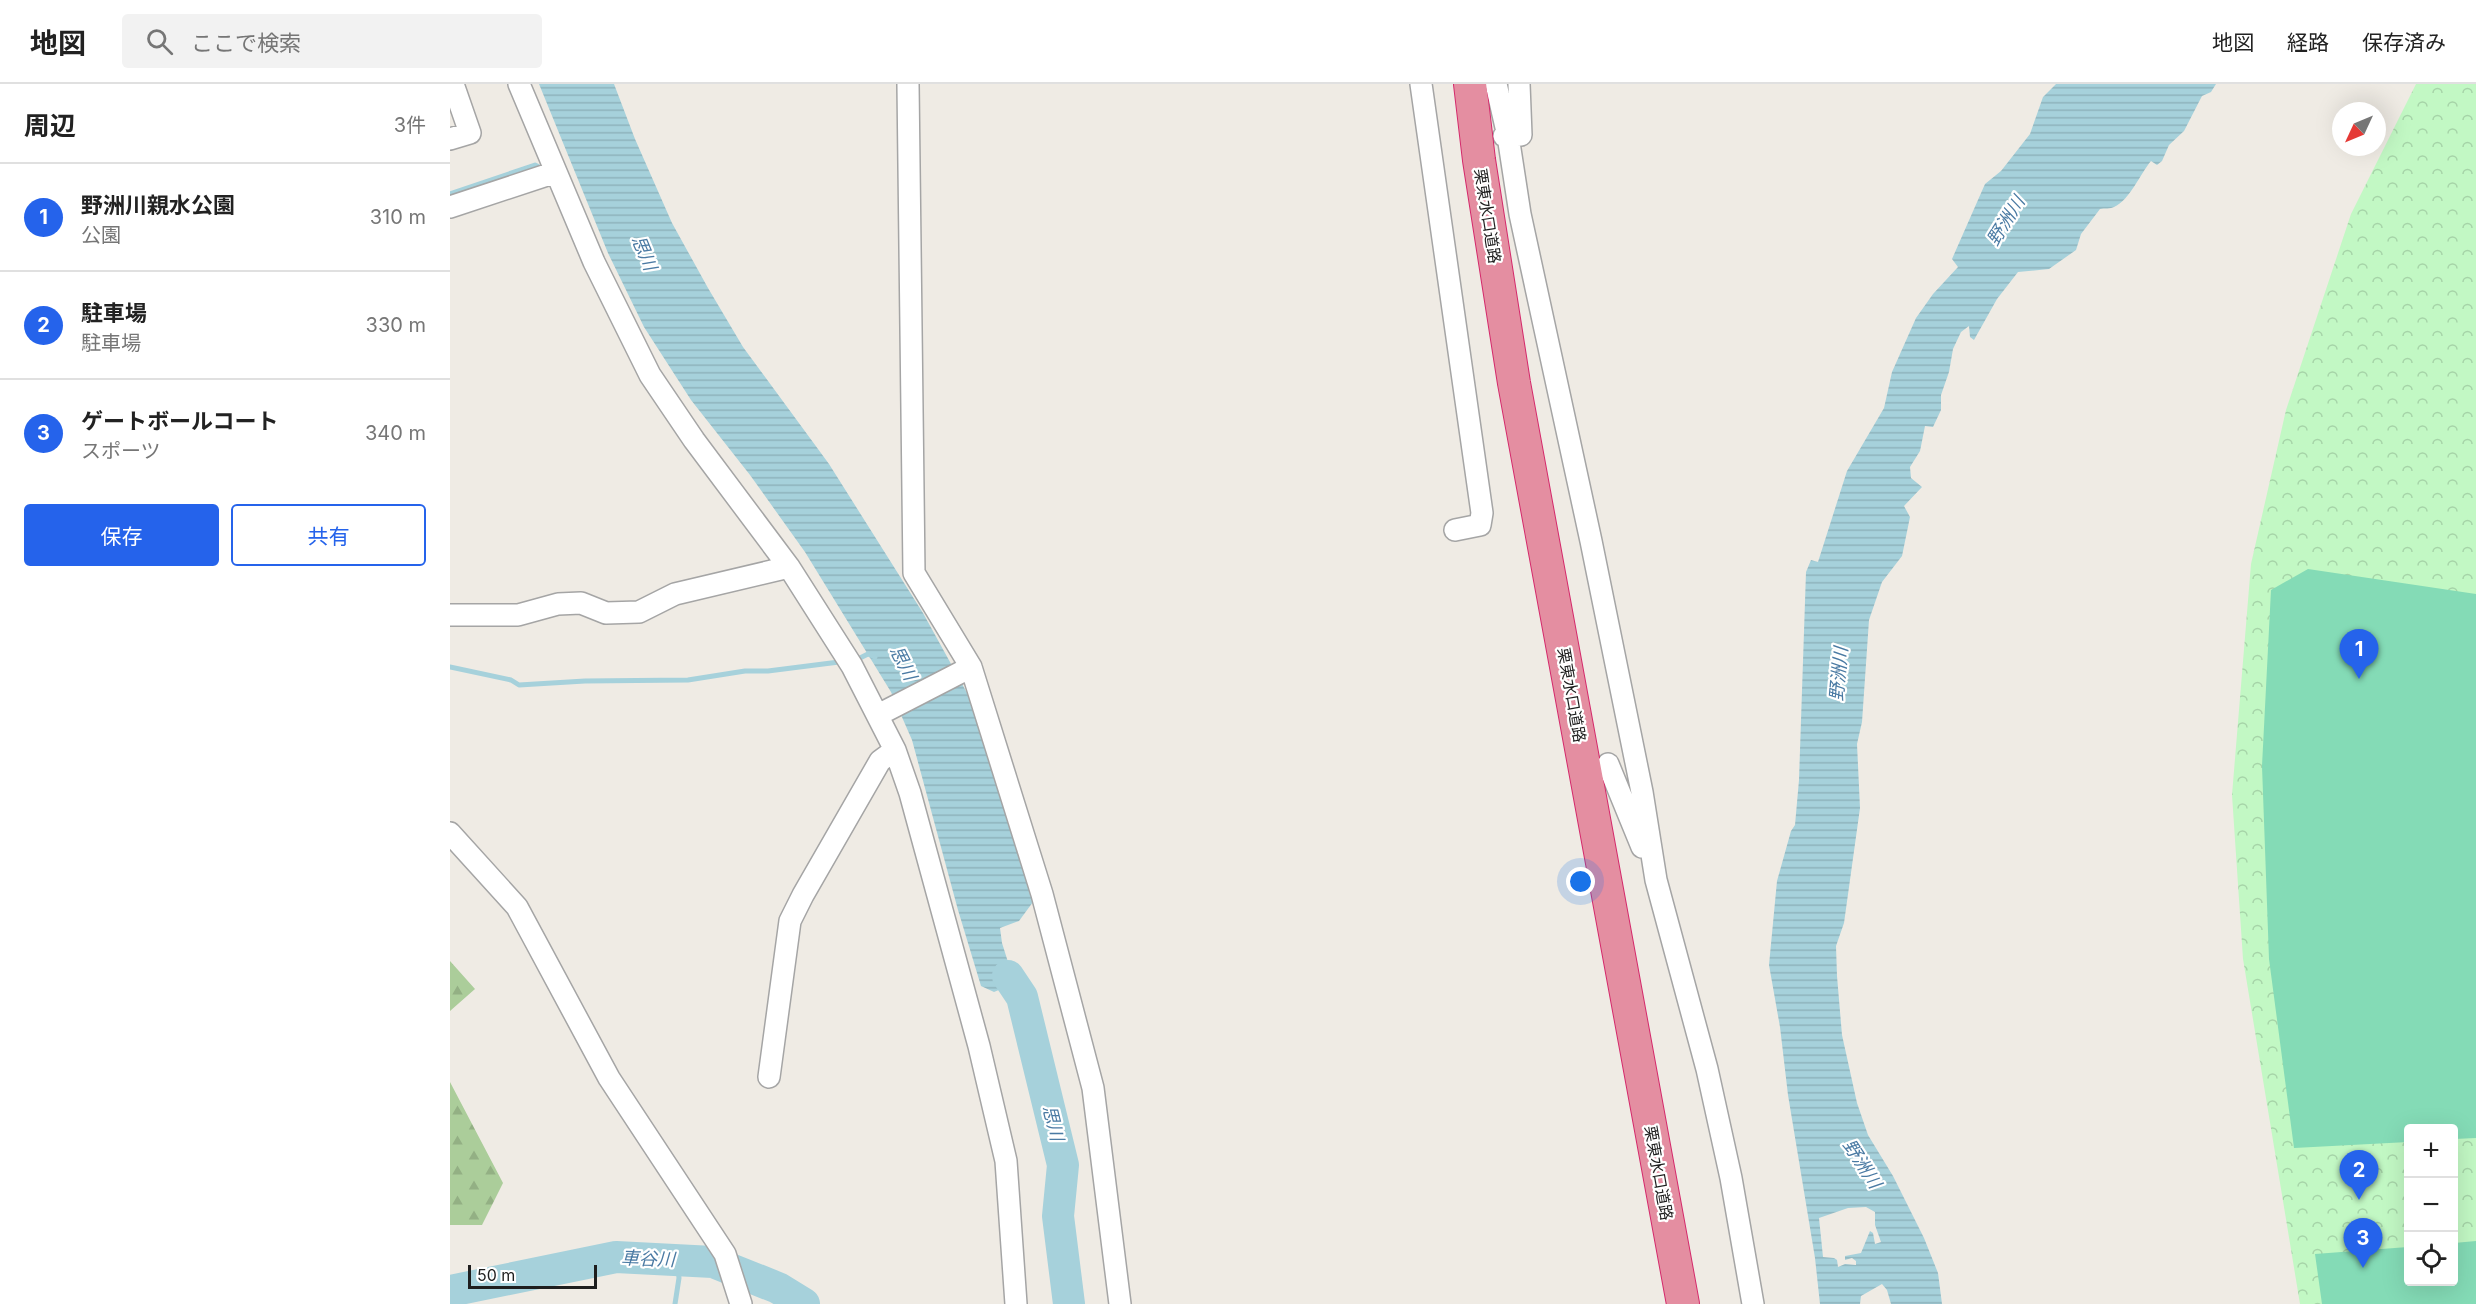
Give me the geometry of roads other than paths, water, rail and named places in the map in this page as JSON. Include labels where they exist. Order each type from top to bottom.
[{"type":"highway","name":"栗東水口道路","points":[[1470,84],[1514,383],[1683,1304]]},
{"type":"street","points":[[450,139],[470,133],[453,84]]},
{"type":"street","points":[[519,84],[594,262],[650,375],[694,440],[789,567],[882,713],[910,793],[979,1046],[1006,1161],[1016,1304]]},
{"type":"street","points":[[908,84],[914,573],[967,669],[1041,894],[1093,1088],[1120,1304]]},
{"type":"street","points":[[1421,84],[1482,513],[1479,525],[1455,531]]},
{"type":"street","points":[[1496,84],[1508,136],[1520,214],[1640,780],[1656,880],[1707,1069],[1731,1178],[1753,1304]]},
{"type":"street","points":[[1477,142],[1521,135],[1519,84]]},
{"type":"street","points":[[450,207],[556,172]]},
{"type":"street","points":[[450,615],[518,615],[558,604],[581,603],[606,613],[639,612],[675,594],[789,567]]},
{"type":"street","points":[[882,713],[967,669]]},
{"type":"street","points":[[769,1077],[790,921],[879,761],[895,750]]},
{"type":"street","points":[[1608,765],[1656,880]]},
{"type":"street","points":[[450,833],[516,907],[609,1078],[725,1254],[738,1294]]},
{"type":"water","points":[[539,84],[614,84],[672,223],[708,288],[743,347],[829,464],[923,613],[972,702],[1031,888],[1033,902],[1019,921],[1000,928],[1002,943],[1014,981],[1025,995],[1027,1014],[1006,987],[994,992],[981,986],[912,740],[891,692],[805,552],[750,475],[691,400],[644,327],[608,253]]},
{"type":"water","name":"野洲川","points":[[2056,84],[2216,84],[2211,92],[2202,96],[2184,131],[2169,145],[2162,161],[2157,165],[2151,161],[2120,204],[2113,208],[2100,209],[2081,234],[2076,250],[2049,269],[2018,272],[1997,299],[1974,340],[1970,337],[1969,326],[1961,332],[1953,349],[1949,372],[1941,395],[1941,410],[1933,427],[1925,426],[1920,451],[1910,467],[1911,478],[1922,487],[1904,506],[1910,517],[1902,556],[1882,582],[1869,620],[1862,722],[1857,744],[1860,808],[1844,923],[1836,946],[1837,976],[1842,1035],[1857,1103],[1868,1135],[1893,1176],[1924,1238],[1938,1273],[1942,1304],[1891,1304],[1887,1290],[1882,1284],[1861,1296],[1860,1304],[1820,1304],[1815,1258],[1769,965],[1777,881],[1791,831],[1795,825],[1799,780],[1806,572],[1811,560],[1818,562],[1847,471],[1884,408],[1892,372],[1916,318],[1933,294],[1958,267],[1952,259],[1985,184],[2001,171],[2030,134],[2043,97]],"holes":[[[1866,1207],[1875,1212],[1875,1225],[1881,1242],[1875,1244],[1873,1233],[1870,1231],[1861,1253],[1845,1256],[1845,1260],[1852,1258],[1856,1261],[1856,1265],[1845,1264],[1838,1267],[1837,1260],[1823,1257],[1819,1218],[1848,1208]]]},
{"type":"waterway","points":[[450,194],[535,165],[539,167]]},
{"type":"waterway","points":[[860,658],[868,654],[875,657]]},
{"type":"waterway","points":[[450,667],[511,680],[519,685],[585,681],[688,680],[745,671],[768,671],[839,662]]},
{"type":"waterway","name":"思川","points":[[1008,976],[1022,997],[1063,1165],[1058,1216],[1069,1304]]},
{"type":"waterway","name":"車谷川","points":[[450,1291],[616,1257],[713,1262],[778,1288],[804,1304]]},
{"type":"waterway","points":[[675,1304],[678,1269],[684,1260]]},
{"type":"place","name":"野洲川親水公園","points":[[2359,679]]},
{"type":"place","name":"駐車場","points":[[2359,1200]]},
{"type":"place","name":"ゲートボールコート","points":[[2363,1268]]}]
